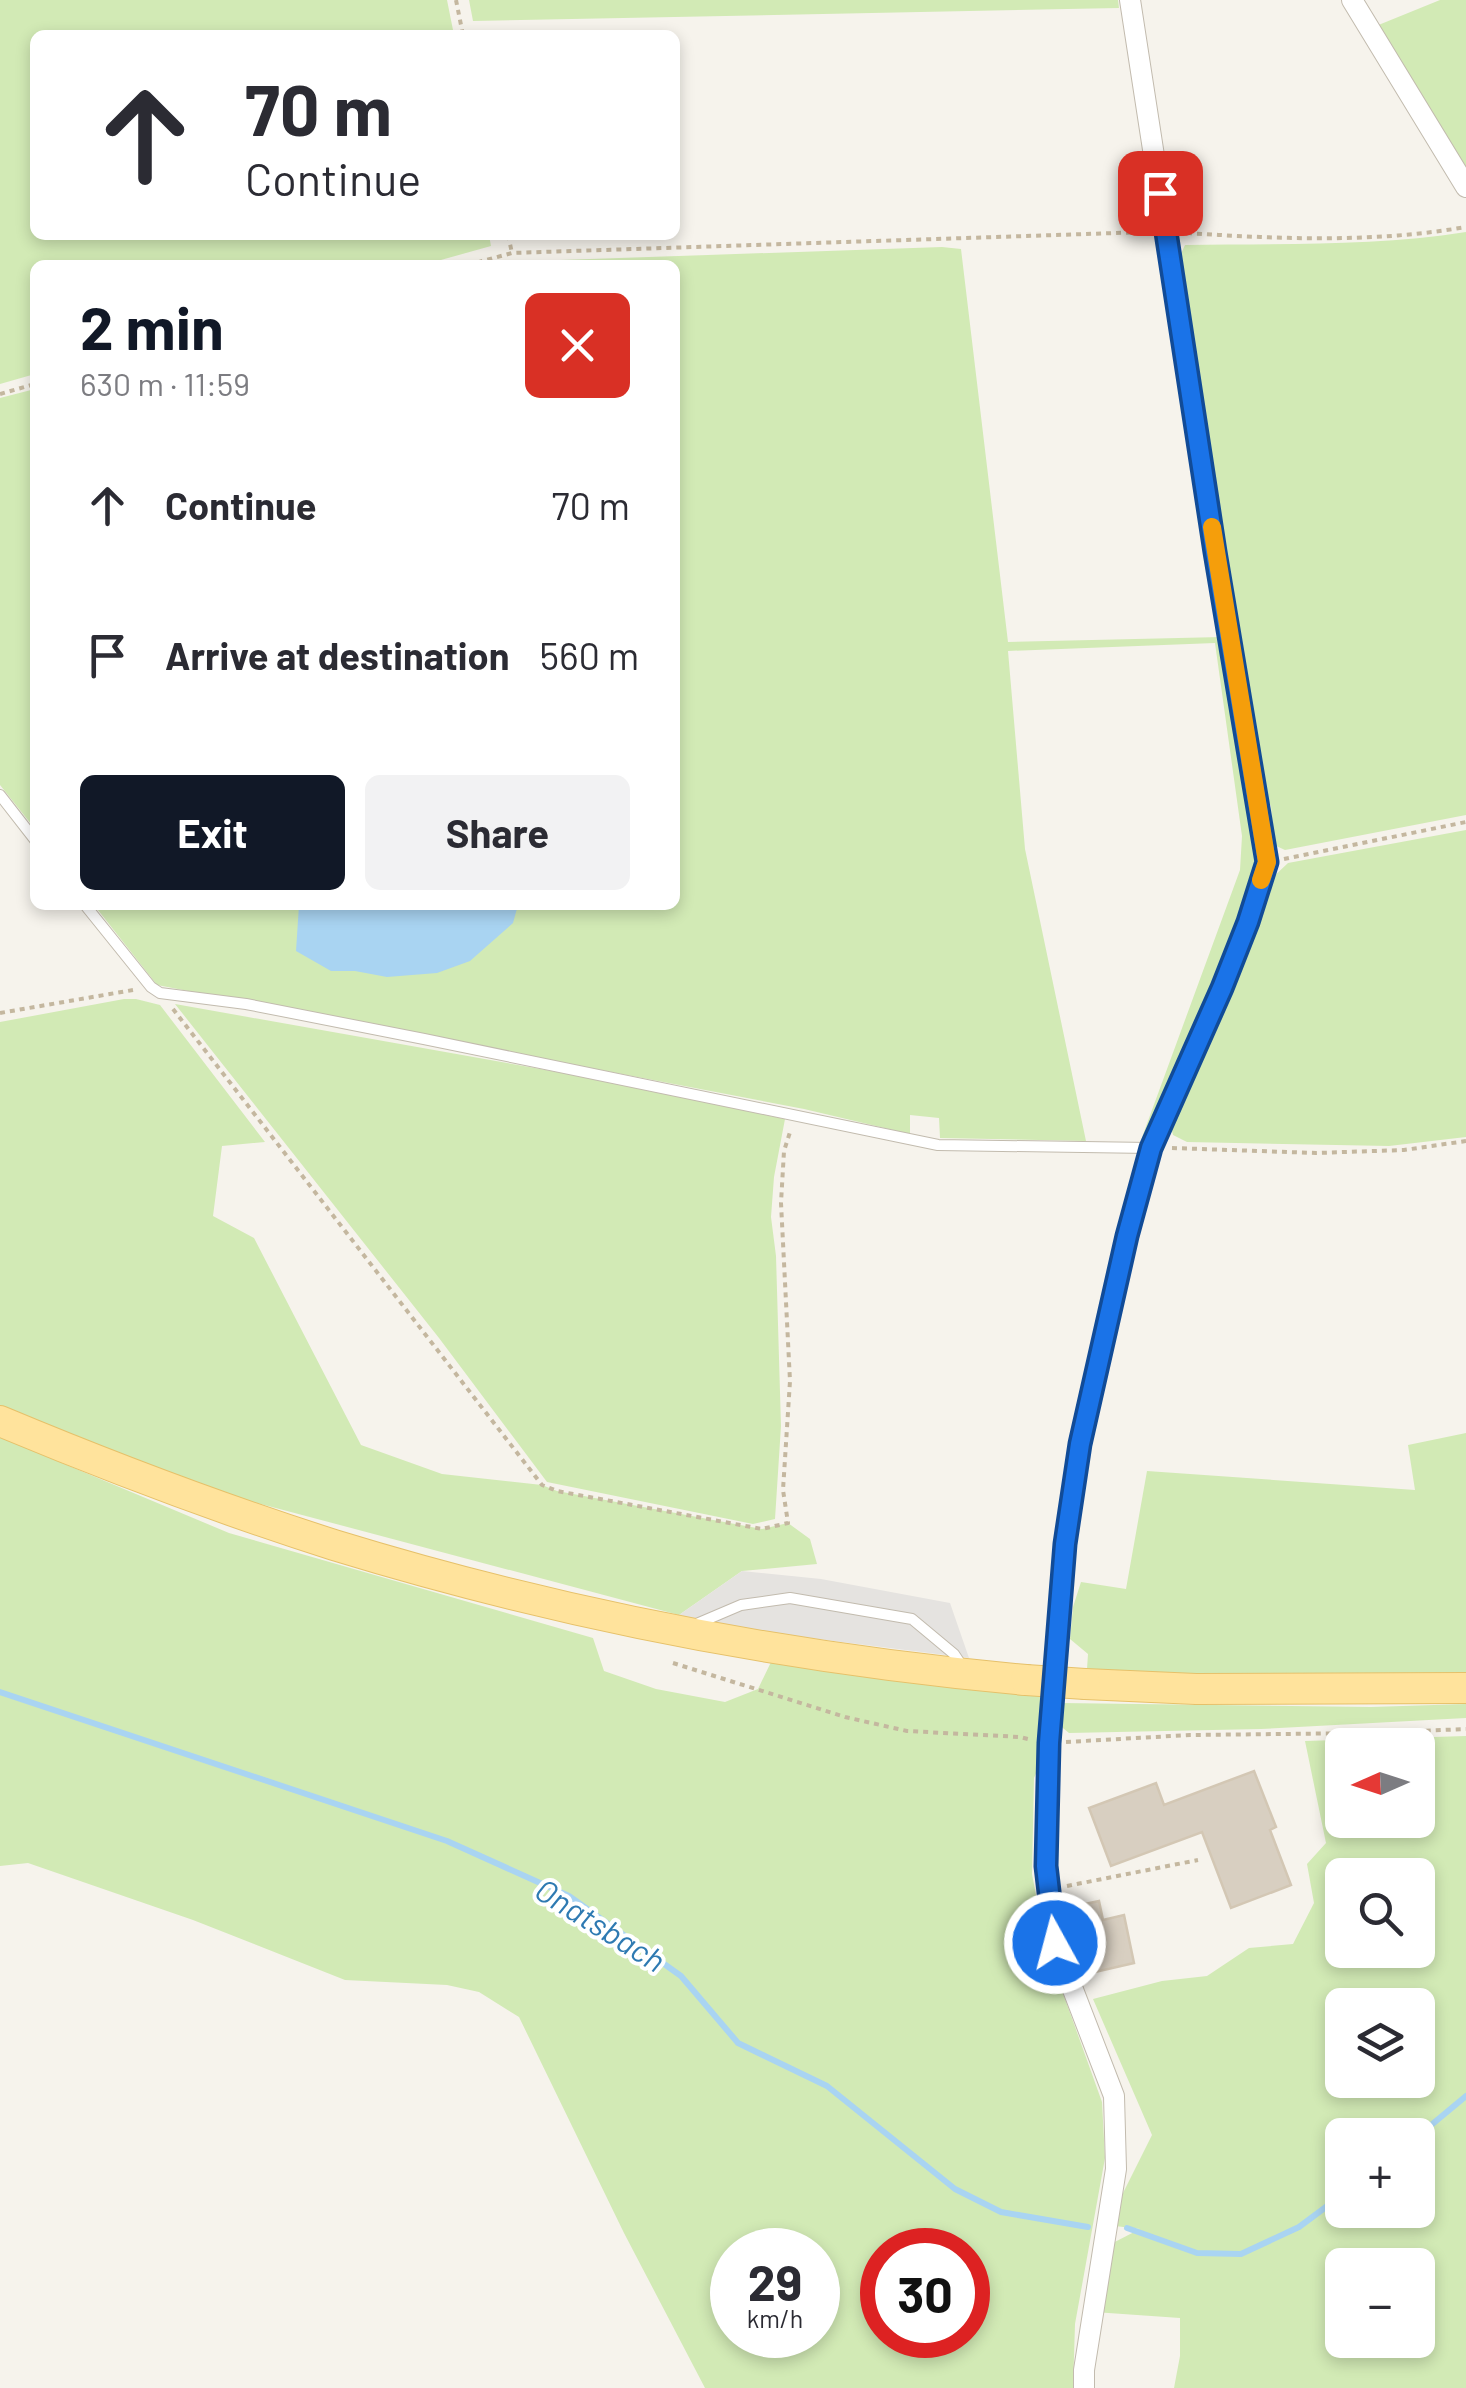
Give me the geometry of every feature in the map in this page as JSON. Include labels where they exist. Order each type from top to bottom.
[{"type":"main road","points":[[0,1421],[166,1488],[334,1545],[506,1592],[680,1631],[822,1656],[1026,1680],[1215,1690],[1466,1688]]},
{"type":"street","points":[[1084,2388],[1116,2169],[1114,2096],[1055,1943],[1046,1866],[1049,1743],[1065,1544],[1080,1444],[1151,1148],[1228,972],[1267,862],[1130,0]]},
{"type":"street","points":[[1352,0],[1466,187]]},
{"type":"lane","points":[[0,794],[30,833]]},
{"type":"lane","points":[[89,910],[156,990],[246,1004],[938,1144],[1151,1148]]},
{"type":"lane","points":[[680,1631],[741,1604],[790,1598],[912,1619],[954,1654],[968,1675]]},
{"type":"path","points":[[456,0],[462,30]]},
{"type":"path","points":[[486,260],[512,253],[1167,231],[1289,239],[1420,235],[1466,227]]},
{"type":"path","points":[[509,240],[512,253]]},
{"type":"path","points":[[0,394],[30,385]]},
{"type":"path","points":[[1267,862],[1466,822]]},
{"type":"path","points":[[0,1013],[156,990],[542,1485],[762,1530],[788,1523],[783,1490],[790,1382],[782,1203],[784,1151],[796,1115]]},
{"type":"path","points":[[1151,1148],[1316,1152],[1404,1150],[1466,1141]]},
{"type":"path","points":[[673,1662],[907,1732],[1020,1737],[1049,1743],[1190,1735],[1466,1729]]},
{"type":"path","points":[[1048,1888],[1198,1860]]},
{"type":"green space","points":[[0,0],[447,0],[453,30],[30,30],[30,240],[490,240],[491,246],[441,260],[30,260],[30,375],[0,384]]},
{"type":"green space","points":[[469,0],[1118,0],[1119,8],[473,21]]},
{"type":"green space","points":[[1440,0],[1466,0],[1466,175],[1376,26]]},
{"type":"green space","points":[[1466,232],[1466,815],[1285,850],[1274,845],[1271,806],[1261,790],[1179,258],[1185,245],[1361,242]]},
{"type":"green space","points":[[961,249],[1008,642],[1222,637],[1256,845],[1253,882],[1153,1129],[1141,1140],[1240,870],[1242,836],[1215,643],[1008,651],[1025,849],[1086,1141],[940,1138],[939,1118],[910,1115],[910,1134],[804,1109],[157,985],[98,910],[680,910],[680,260],[562,260]]},
{"type":"green space","points":[[30,390],[30,823],[0,785],[0,398]]},
{"type":"green space","points":[[1466,830],[1466,1137],[1389,1146],[1187,1142],[1173,1135],[1170,1123],[1269,881],[1288,863]]},
{"type":"green space","points":[[124,999],[160,1005],[265,1142],[222,1146],[213,1216],[254,1238],[361,1445],[442,1474],[542,1485],[762,1529],[788,1523],[810,1539],[817,1564],[742,1571],[679,1615],[242,1499],[0,1406],[0,1022]]},
{"type":"green space","points":[[175,1004],[574,1075],[785,1119],[771,1217],[776,1256],[781,1426],[775,1519],[753,1524],[547,1482],[439,1338]]},
{"type":"green space","points":[[1466,1433],[1466,1674],[1250,1677],[1087,1669],[1088,1654],[1070,1639],[1073,1607],[1081,1582],[1126,1589],[1147,1471],[1415,1490],[1408,1445]]},
{"type":"green space","points":[[0,1437],[229,1533],[593,1638],[604,1671],[656,1689],[725,1702],[758,1689],[772,1660],[1050,1695],[1049,1743],[1034,1778],[1032,1874],[1045,1943],[1102,2102],[1105,2158],[1075,2324],[1073,2388],[705,2388],[519,2017],[479,1992],[447,1985],[345,1980],[193,1920],[28,1863],[0,1866]]},
{"type":"green space","points":[[1061,1703],[1371,1707],[1466,1704],[1466,1718],[1261,1729],[1069,1733],[1058,1724]]},
{"type":"green space","points":[[1466,1736],[1466,2388],[1174,2388],[1180,2356],[1180,2318],[1094,2312],[1105,2247],[1140,2229],[1115,2226],[1123,2193],[1152,2135],[1093,1999],[1162,1981],[1207,1976],[1249,1948],[1293,1944],[1314,1903],[1307,1864],[1326,1843],[1305,1741],[1325,1740],[1325,1838],[1435,1838],[1435,1737]]},
{"type":"shaded area","points":[[742,1571],[821,1579],[950,1603],[969,1658],[754,1631],[679,1615]]},
{"type":"water","points":[[299,910],[517,910],[513,923],[470,961],[437,973],[387,977],[331,971],[296,951]]},
{"type":"building","points":[[1254,1771],[1276,1827],[1270,1830],[1291,1885],[1231,1908],[1202,1832],[1111,1866],[1089,1808],[1156,1783],[1164,1805]]},
{"type":"building","points":[[1099,1901],[1103,1920],[1124,1915],[1134,1963],[1095,1972],[1080,1905]]},
{"type":"waterway","name":"Onatsbach","points":[[0,1692],[447,1841],[569,1896],[681,1976],[738,2043],[827,2086],[955,2189],[1001,2212],[1088,2227]]},
{"type":"waterway","name":"Onatsbach","points":[[1435,2122],[1466,2096]]},
{"type":"waterway","name":"Onatsbach","points":[[1127,2228],[1197,2253],[1241,2254],[1299,2227],[1325,2208]]},
{"type":"slow traffic","points":[[1212,527],[1267,862],[1261,880]]},
{"type":"route","points":[[1055,1943],[1046,1866],[1049,1743],[1065,1544],[1080,1444],[1151,1148],[1222,988],[1267,862],[1160,193]]}]
